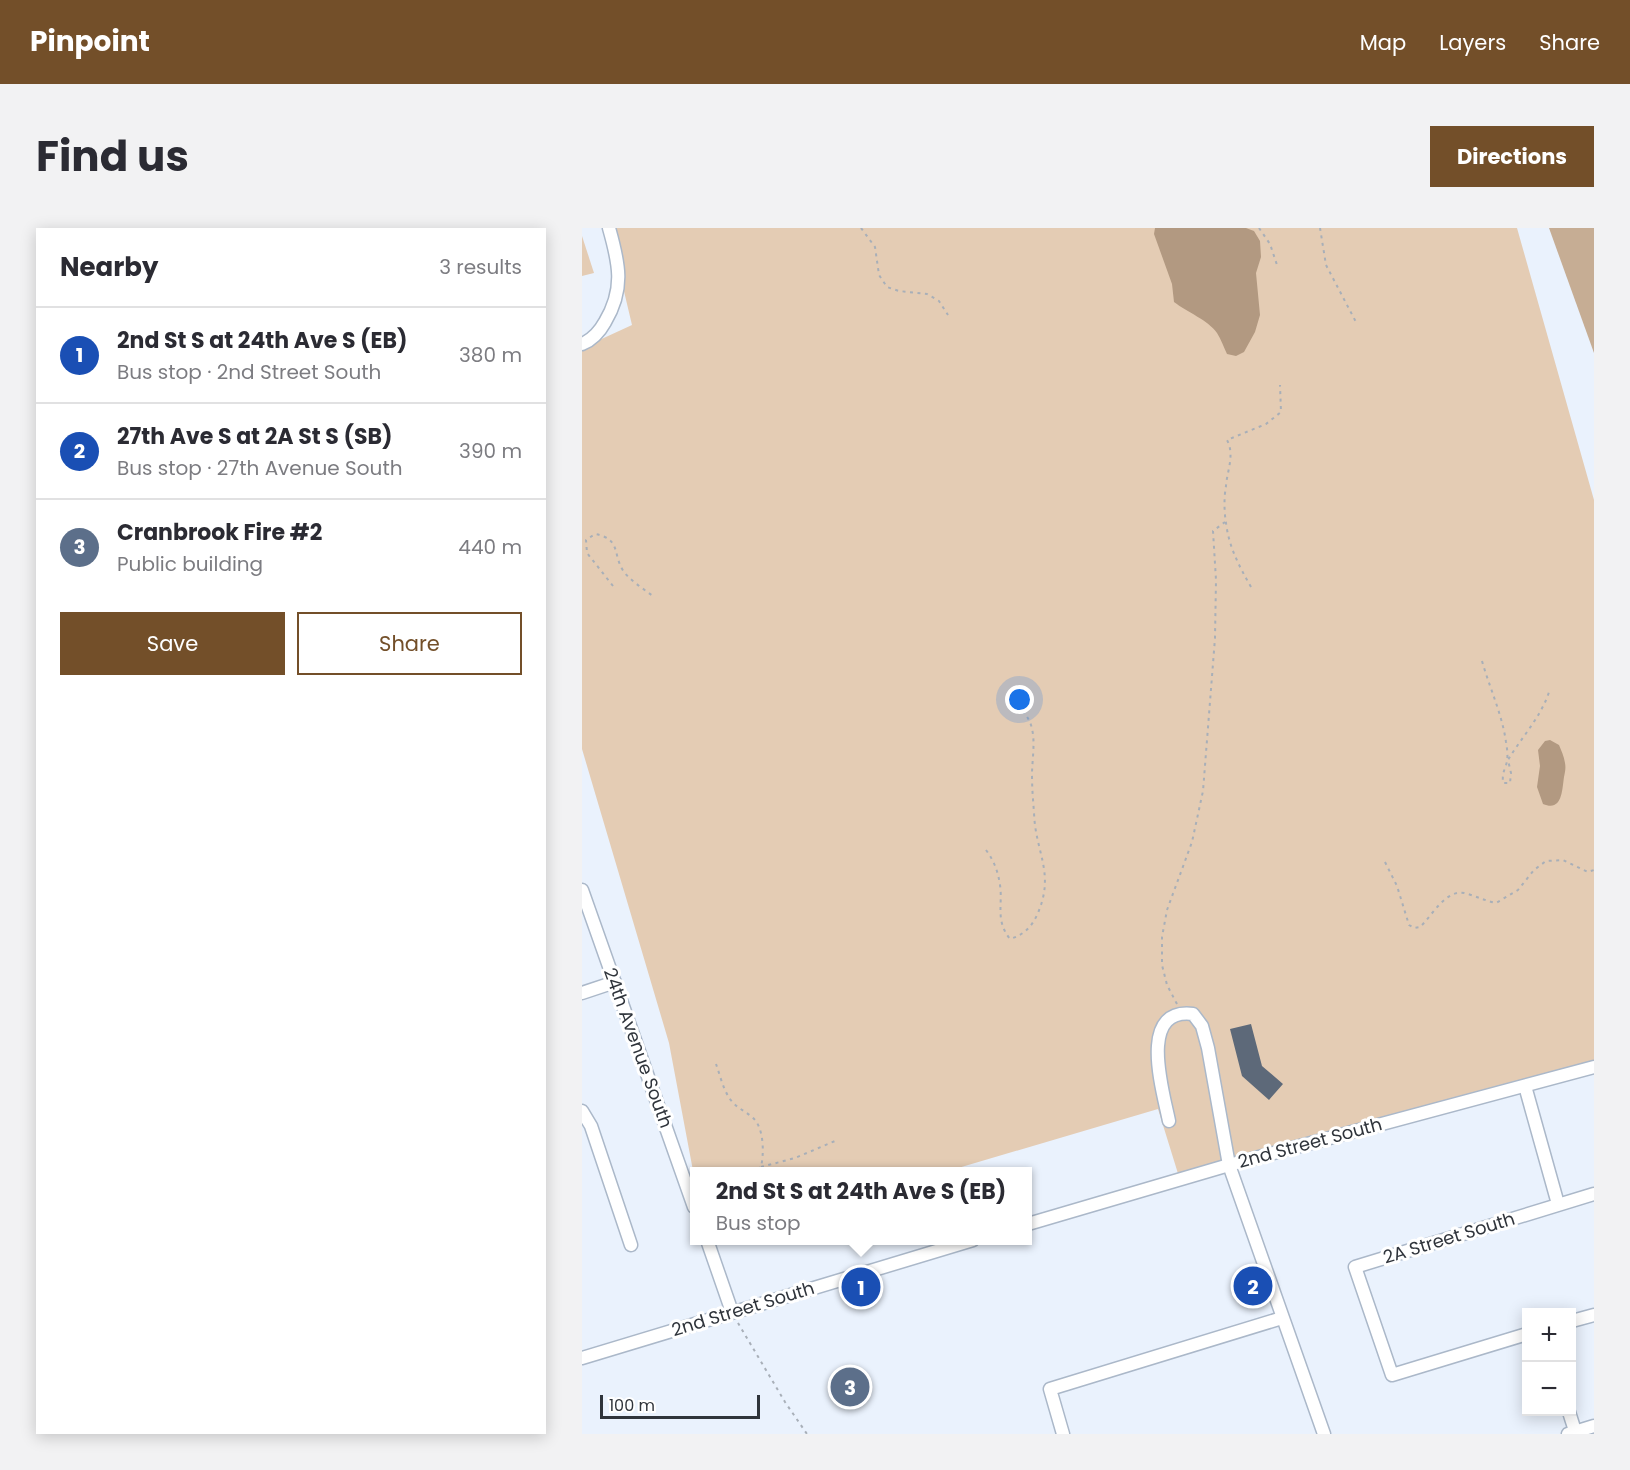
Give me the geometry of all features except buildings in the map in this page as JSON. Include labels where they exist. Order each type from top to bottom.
[{"type":"street","points":[[584,344],[601,330],[617,300],[619,274],[609,228]]},
{"type":"street","name":"24th Avenue South","points":[[582,890],[690,1196]]},
{"type":"street","points":[[582,993],[615,982]]},
{"type":"street","points":[[1169,1121],[1159,1068],[1158,1035],[1164,1022],[1181,1012],[1192,1014],[1202,1026],[1208,1047],[1229,1165],[1324,1434]]},
{"type":"street","name":"2nd Street South","points":[[1032,1223],[1229,1165],[1594,1067]]},
{"type":"street","points":[[1525,1086],[1558,1204]]},
{"type":"street","points":[[582,1111],[591,1126],[631,1245]]},
{"type":"street","name":"2A Street South","points":[[1522,1336],[1392,1375],[1355,1267],[1594,1194]]},
{"type":"street","points":[[708,1245],[732,1312]]},
{"type":"street","name":"2nd Street South","points":[[582,1358],[956,1245]]},
{"type":"street","points":[[1576,1320],[1594,1315]]},
{"type":"street","points":[[1063,1434],[1050,1389],[1282,1318]]},
{"type":"street","points":[[1570,1416],[1573,1433],[1594,1426]]},
{"type":"path","points":[[861,228],[875,247],[879,275],[887,288],[927,294],[939,301],[948,315]]},
{"type":"path","points":[[1259,228],[1270,244],[1278,268]]},
{"type":"path","points":[[1320,228],[1326,265],[1357,324]]},
{"type":"path","points":[[1251,587],[1232,553],[1226,522],[1226,484],[1230,467],[1227,440],[1266,424],[1281,412],[1280,385]]},
{"type":"path","points":[[1181,1012],[1167,984],[1162,965],[1162,937],[1167,910],[1192,842],[1203,791],[1215,638],[1216,580],[1213,531],[1226,522]]},
{"type":"path","points":[[613,586],[587,553],[586,540],[595,534],[606,536],[615,544],[618,560],[624,572],[654,597]]},
{"type":"path","points":[[1482,662],[1499,711],[1508,760],[1511,773],[1510,783],[1503,783],[1502,771],[1508,760],[1522,736],[1544,709],[1549,692]]},
{"type":"path","points":[[986,850],[995,863],[1001,886],[999,914],[1004,932],[1010,939],[1023,935],[1034,921],[1042,904],[1046,884],[1044,863],[1034,824],[1032,773],[1034,755],[1031,724],[1021,708],[1007,697]]},
{"type":"path","points":[[1386,862],[1397,886],[1409,925],[1414,928],[1420,927],[1448,896],[1466,892],[1479,899],[1496,903],[1518,890],[1534,870],[1546,861],[1563,860],[1588,872],[1594,870]]},
{"type":"path","points":[[716,1064],[729,1097],[738,1108],[756,1121],[761,1135],[763,1155],[761,1167],[795,1158],[835,1141]]},
{"type":"path","points":[[732,1312],[785,1402],[807,1434]]},
{"type":"shaded area","points":[[609,228],[1517,228],[1594,500],[1594,1067],[1180,1180],[1158,1109],[962,1167],[692,1167],[669,1043],[582,749],[582,348],[632,325]]},
{"type":"shaded area","points":[[1155,228],[1246,228],[1254,231],[1260,241],[1261,257],[1256,273],[1260,315],[1255,332],[1244,352],[1236,356],[1227,354],[1213,328],[1174,302],[1172,284],[1154,234]]},
{"type":"shaded area","points":[[1549,228],[1594,228],[1594,353]]},
{"type":"shaded area","points":[[582,236],[594,273],[582,276]]},
{"type":"shaded area","points":[[1550,740],[1559,745],[1565,767],[1560,799],[1554,805],[1549,806],[1543,804],[1537,787],[1540,766],[1538,750],[1545,741]]},
{"type":"place","name":"27th Ave S at 2A St S (SB)","points":[[1253,1286]]},
{"type":"place","name":"2nd St S at 24th Ave S (EB)","points":[[861,1287]]},
{"type":"place","name":"Cranbrook Fire #2","points":[[850,1387]]}]
